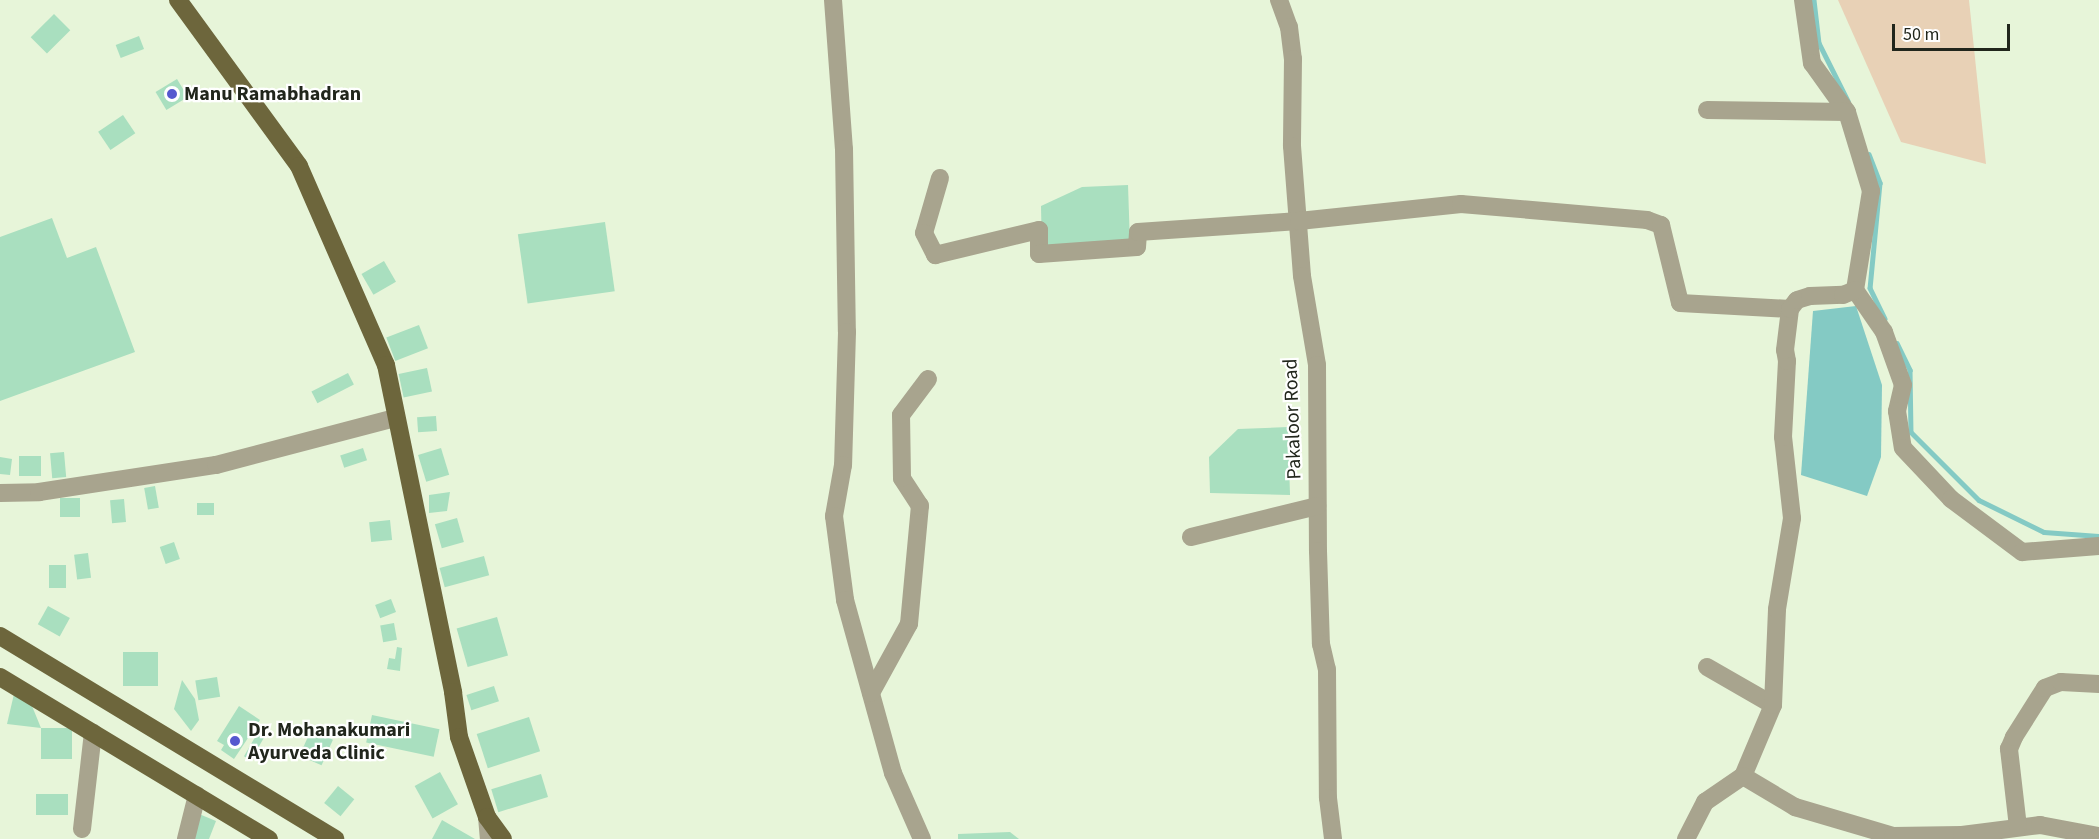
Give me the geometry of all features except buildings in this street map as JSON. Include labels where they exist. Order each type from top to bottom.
[{"type":"main road","points":[[178,0],[299,166],[386,365],[395,418],[453,692],[459,737],[487,817],[503,839]]},
{"type":"main road","points":[[0,636],[335,839]]},
{"type":"main road","points":[[0,677],[269,839]]},
{"type":"street","points":[[833,0],[844,149],[847,332],[843,465],[834,516],[845,600],[893,773],[922,839]]},
{"type":"street","name":"Pakaloor Road","points":[[1279,0],[1289,27],[1293,59],[1292,146],[1302,276],[1317,365],[1317,506],[1321,644],[1327,669],[1328,798],[1333,839]]},
{"type":"street","points":[[1803,0],[1812,63],[1847,112],[1871,191],[1855,290],[1884,332],[1903,385],[1897,411],[1903,448],[1951,499],[2022,552],[2099,546]]},
{"type":"street","points":[[1707,110],[1847,112]]},
{"type":"street","points":[[940,178],[924,233],[934,255],[1039,230],[1039,254],[1137,247],[1138,232],[1299,221],[1461,204],[1647,220],[1661,225],[1680,303],[1790,309]]},
{"type":"street","points":[[1686,839],[1705,802],[1743,776],[1773,705],[1777,609],[1792,518],[1783,437],[1787,361],[1785,350],[1790,309],[1797,300],[1810,296],[1843,295],[1855,290]]},
{"type":"street","points":[[871,693],[909,624],[920,506],[902,478],[901,415],[928,379]]},
{"type":"street","points":[[0,493],[39,492],[216,465],[395,418]]},
{"type":"street","points":[[1191,537],[1317,506]]},
{"type":"street","points":[[1707,667],[1773,705]]},
{"type":"street","points":[[2018,827],[2008,749],[2014,737],[2045,688],[2061,682],[2099,684]]},
{"type":"street","points":[[82,829],[93,734]]},
{"type":"street","points":[[1743,776],[1795,807],[1893,836],[1959,837],[2040,825],[2068,835],[2099,836]]},
{"type":"street","points":[[186,839],[197,795]]},
{"type":"street","points":[[487,817],[489,839]]},
{"type":"shaded area","points":[[1838,0],[1969,0],[1986,164],[1901,142]]},
{"type":"water","points":[[1856,306],[1882,385],[1881,457],[1867,496],[1801,475],[1813,311]]},
{"type":"waterway","points":[[1814,0],[1819,43],[1848,101]]},
{"type":"waterway","points":[[1869,154],[1880,183],[1870,288],[1885,319]]},
{"type":"waterway","points":[[1897,343],[1910,370],[1911,432],[1979,500],[2044,532],[2099,536]]},
{"type":"place","name":"Manu Ramabhadran","points":[[172,94]]},
{"type":"place","name":"Dr. Mohanakumari Ayurveda Clinic","points":[[235,741]]}]
